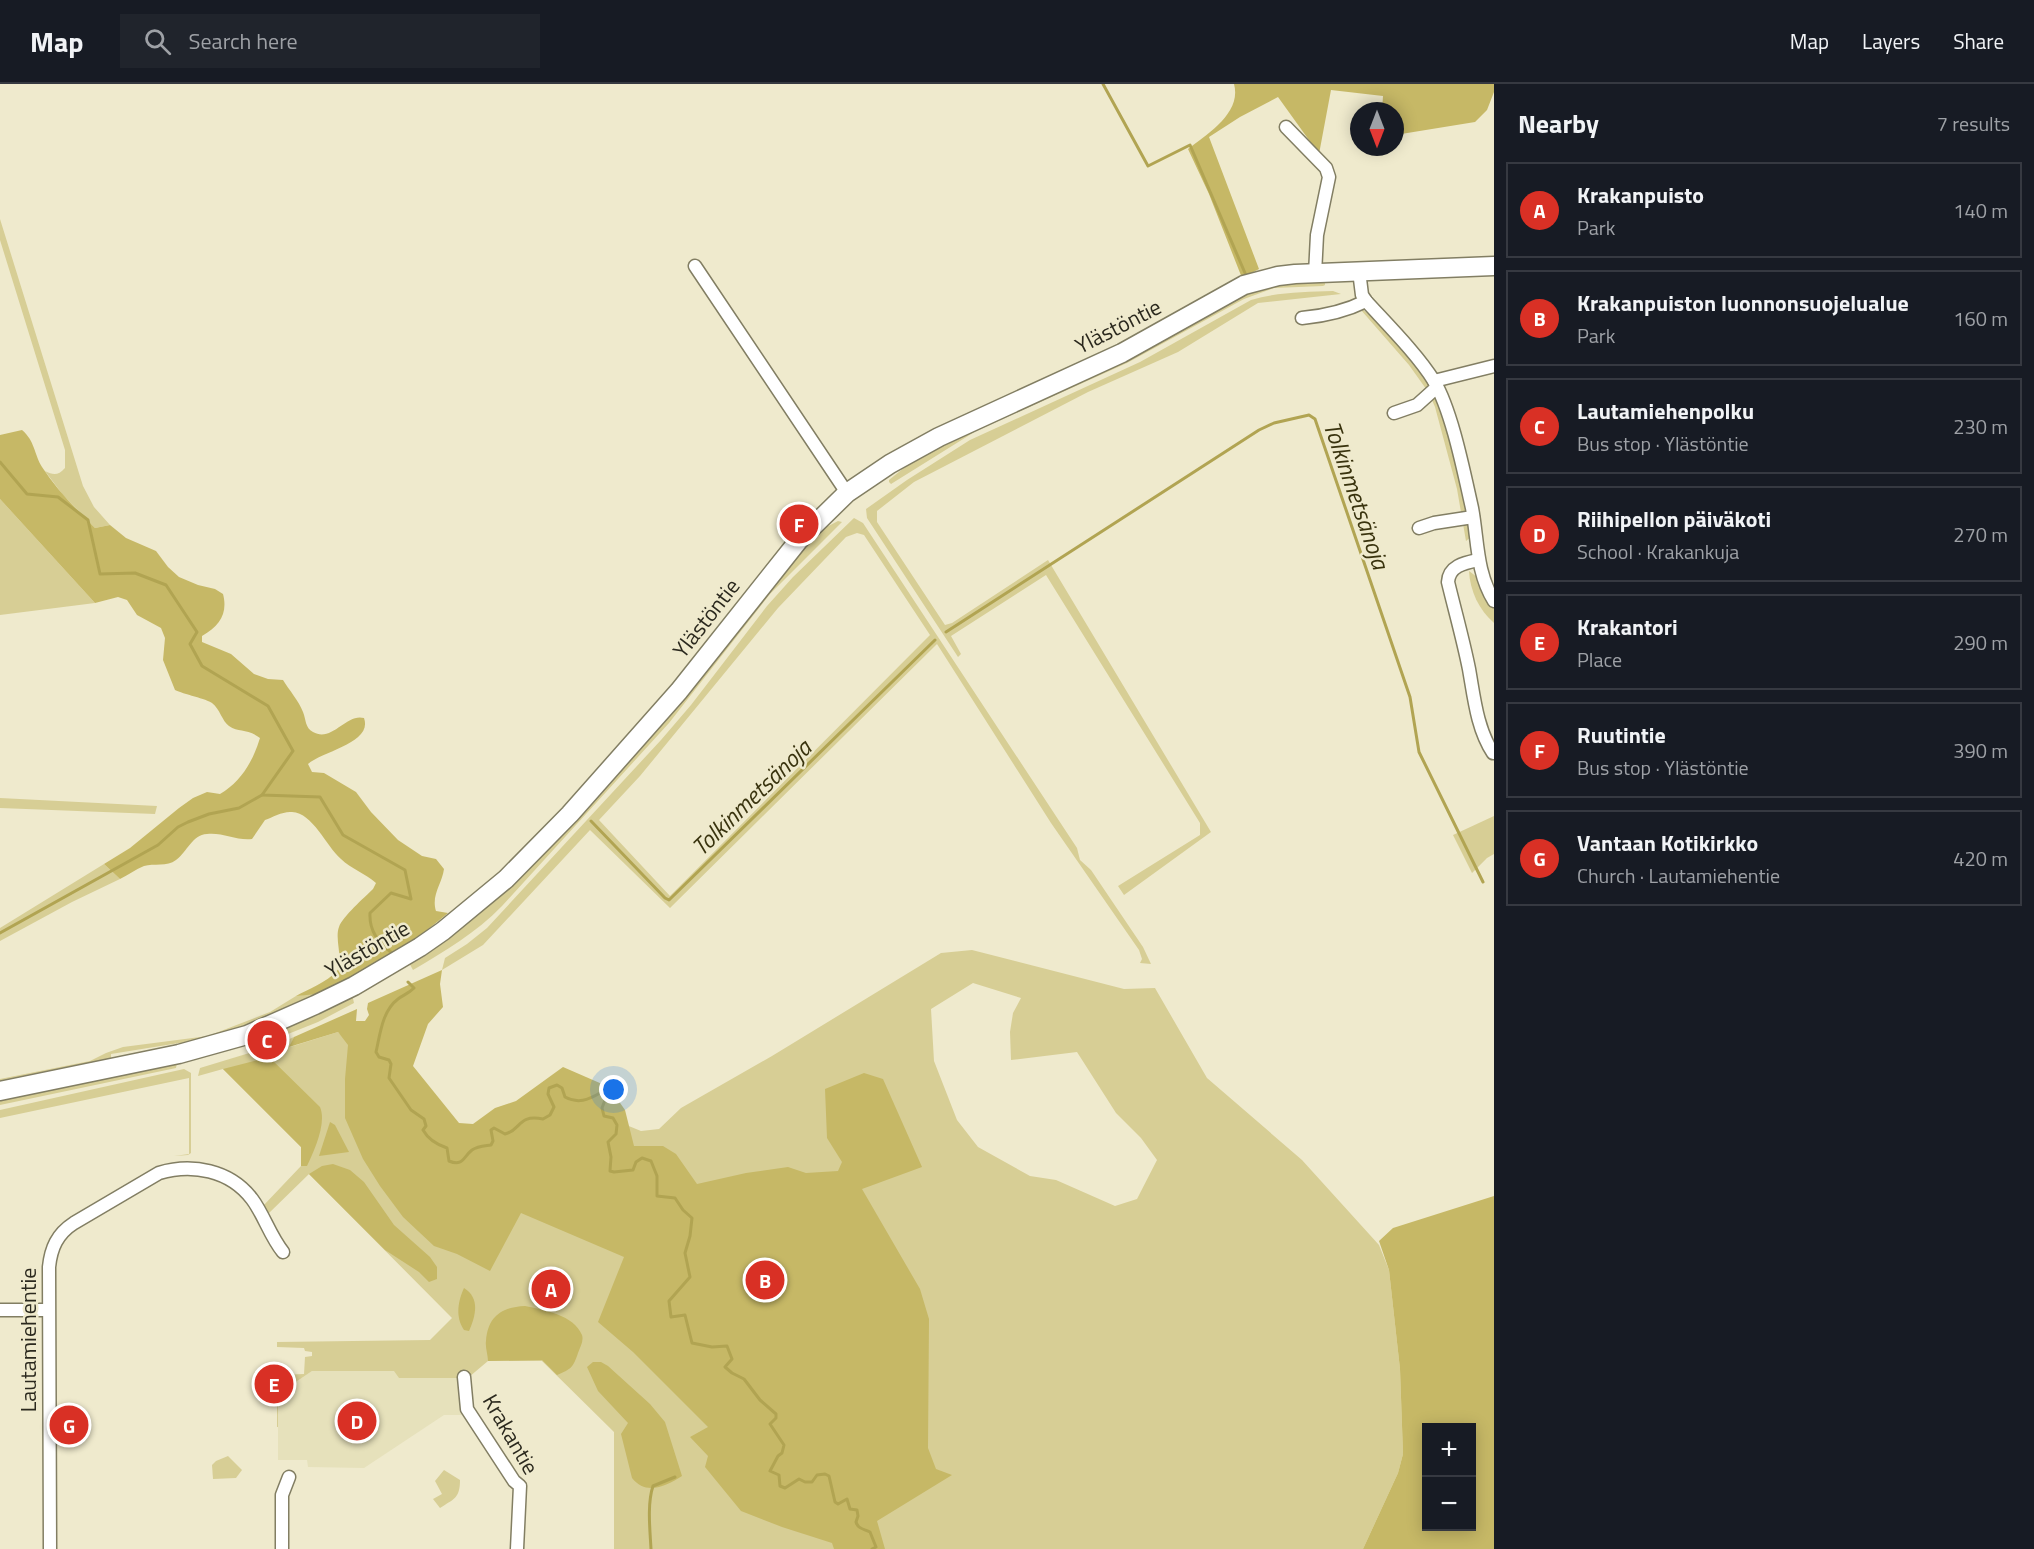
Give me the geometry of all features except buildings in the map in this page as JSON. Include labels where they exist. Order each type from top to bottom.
[{"type":"main road","name":"Ylästöntie","points":[[0,1091],[215,1045],[282,1020],[372,976],[443,931],[506,879],[570,814],[679,691],[799,540],[847,493],[890,464],[939,437],[1122,353],[1244,285],[1278,276],[1494,266]]},
{"type":"street","points":[[1286,127],[1326,168],[1329,177],[1317,235],[1315,274]]},
{"type":"street","points":[[695,266],[847,493]]},
{"type":"street","points":[[1359,271],[1362,295],[1366,301],[1436,384],[1448,416],[1473,517],[1478,560],[1494,601]]},
{"type":"street","points":[[1302,318],[1323,316],[1355,307],[1366,301]]},
{"type":"street","points":[[1394,413],[1417,405],[1436,384],[1494,366]]},
{"type":"street","points":[[1419,528],[1434,523],[1473,517]]},
{"type":"street","points":[[1478,560],[1453,568],[1448,574],[1448,582],[1464,645],[1482,734],[1494,753]]},
{"type":"street","name":"Lautamiehentie","points":[[50,1549],[48,1310],[50,1254],[62,1232],[159,1173],[171,1170],[207,1169],[233,1182],[252,1199],[283,1252]]},
{"type":"street","points":[[0,1310],[48,1310]]},
{"type":"street","name":"Krakantie","points":[[464,1377],[467,1409],[514,1481],[520,1486],[517,1549]]},
{"type":"street","points":[[282,1549],[282,1495],[289,1477]]},
{"type":"shaded area","points":[[1234,84],[1494,84],[1494,92],[1487,110],[1475,122],[1404,134],[1404,102],[1383,102],[1383,96],[1331,90],[1319,154],[1278,97],[1209,137],[1259,269],[1242,278],[1209,194],[1188,149],[1221,122],[1233,104]]},
{"type":"shaded area","points":[[0,219],[83,486],[94,507],[110,525],[95,528],[63,495],[45,471],[55,474],[65,468],[65,450],[0,240]]},
{"type":"shaded area","points":[[1325,281],[1323,286],[1274,288],[1244,299],[1127,363],[976,431],[891,484],[889,482],[921,454],[1251,291],[1284,283]]},
{"type":"shaded area","points":[[1333,291],[1341,294],[1258,303],[1178,352],[1088,392],[914,482],[877,511],[877,522],[945,625],[952,623],[1048,560],[1211,832],[1124,895],[1118,886],[1200,835],[1200,823],[1046,575],[951,636],[961,654],[958,657],[867,518],[866,509],[970,440],[1140,362],[1251,300],[1281,294]]},
{"type":"shaded area","points":[[1354,302],[1374,319],[1409,357],[1436,396],[1468,513],[1471,537],[1466,541],[1457,489],[1435,407],[1429,393],[1409,365]]},
{"type":"shaded area","points":[[22,430],[32,443],[39,462],[48,475],[95,528],[110,525],[126,538],[156,551],[179,577],[223,594],[224,607],[221,618],[214,628],[202,636],[202,642],[231,654],[254,674],[268,679],[283,680],[299,704],[307,726],[313,732],[326,734],[351,720],[364,718],[365,727],[354,740],[308,764],[312,772],[324,773],[356,792],[371,812],[398,840],[422,856],[436,859],[444,869],[435,900],[436,911],[448,913],[405,947],[358,977],[321,993],[296,996],[323,982],[339,968],[339,927],[376,883],[341,859],[306,818],[292,812],[278,814],[265,820],[252,839],[218,834],[202,835],[197,837],[180,857],[172,862],[144,866],[120,879],[104,864],[130,848],[193,798],[207,792],[220,794],[227,789],[245,770],[260,738],[229,726],[209,701],[175,690],[163,660],[165,638],[161,628],[137,615],[127,600],[118,597],[95,603],[0,499],[0,435]]},
{"type":"shaded area","points":[[0,499],[95,603],[0,615]]},
{"type":"shaded area","points":[[854,518],[863,523],[1077,848],[1080,860],[1091,870],[1143,947],[1151,964],[1140,963],[1142,959],[1139,950],[1051,823],[937,644],[670,908],[590,830],[483,945],[442,970],[445,958],[487,928],[661,740],[691,705],[767,606],[793,577]],"holes":[[[857,533],[864,535],[930,635],[670,896],[599,820],[640,776],[778,608],[846,537]]]},
{"type":"shaded area","points":[[838,521],[842,522],[770,594],[669,723],[502,906],[471,933],[413,970],[408,961],[480,909],[815,533]]},
{"type":"shaded area","points":[[1469,571],[1477,577],[1494,609],[1494,623],[1476,600]]},
{"type":"shaded area","points":[[0,798],[157,806],[155,814],[0,808]]},
{"type":"shaded area","points":[[1494,816],[1494,854],[1472,873],[1453,835]]},
{"type":"shaded area","points":[[104,864],[120,879],[0,941],[0,928]]},
{"type":"shaded area","points":[[972,950],[1124,989],[1155,988],[1207,1078],[1302,1160],[1379,1245],[1389,1270],[1400,1369],[1403,1454],[1398,1473],[1363,1549],[614,1549],[614,1432],[542,1361],[488,1361],[469,1377],[462,1378],[399,1378],[394,1371],[312,1371],[278,1394],[277,1427],[277,1375],[304,1374],[305,1357],[312,1356],[312,1352],[305,1351],[304,1348],[277,1347],[277,1342],[430,1340],[452,1318],[309,1174],[268,1214],[263,1206],[301,1166],[301,1147],[223,1069],[198,1076],[200,1068],[263,1049],[267,1054],[275,1052],[271,1047],[294,1037],[290,1047],[338,1032],[426,1126],[614,1120],[641,1131],[659,1129],[681,1108],[772,1056],[941,953]],"holes":[[[973,983],[1021,998],[1013,1013],[1010,1032],[1011,1060],[1077,1052],[1116,1113],[1141,1138],[1157,1160],[1137,1199],[1115,1206],[1056,1180],[1030,1176],[978,1147],[957,1120],[934,1061],[931,1009]]]},
{"type":"shaded area","points":[[442,970],[440,984],[443,1007],[428,1024],[413,1066],[459,1123],[473,1124],[495,1108],[516,1101],[563,1067],[609,1087],[625,1110],[634,1146],[663,1146],[676,1154],[697,1184],[746,1173],[788,1167],[806,1173],[838,1171],[842,1162],[827,1138],[825,1089],[864,1073],[883,1079],[922,1167],[862,1189],[920,1289],[929,1319],[928,1448],[936,1469],[952,1475],[877,1521],[885,1549],[834,1549],[832,1543],[741,1511],[705,1467],[708,1456],[690,1437],[708,1427],[633,1352],[598,1322],[624,1257],[521,1213],[490,1271],[457,1254],[434,1246],[403,1217],[363,1159],[345,1118],[348,1045],[338,1032],[289,1047],[294,1037],[357,1009],[356,1021],[365,1021],[369,1015],[368,1003]]},
{"type":"shaded area","points":[[322,993],[239,1031],[181,1047],[179,1043],[111,1054],[111,1058],[98,1064],[0,1086],[0,1079],[90,1061],[123,1047],[208,1036],[270,1012],[296,996]]},
{"type":"shaded area","points":[[352,994],[354,1003],[318,1022],[273,1040],[271,1036],[284,1027]]},
{"type":"shaded area","points":[[269,1057],[320,1107],[321,1129],[307,1166],[301,1166],[301,1147],[223,1069]]},
{"type":"shaded area","points":[[177,1063],[176,1068],[0,1105],[0,1097]]},
{"type":"shaded area","points":[[184,1069],[191,1073],[191,1153],[188,1155],[174,1156],[189,1154],[189,1078],[0,1118],[0,1110]]},
{"type":"shaded area","points":[[330,1122],[335,1125],[349,1152],[319,1156]]},
{"type":"shaded area","points":[[333,1164],[350,1170],[364,1182],[394,1225],[430,1257],[437,1267],[437,1279],[429,1282],[419,1272],[385,1250],[309,1174],[322,1166]]},
{"type":"shaded area","points":[[1494,1196],[1494,1549],[1363,1549],[1398,1473],[1403,1454],[1400,1369],[1389,1270],[1379,1241],[1393,1228]]},
{"type":"shaded area","points":[[464,1288],[473,1297],[475,1307],[469,1331],[464,1330],[458,1314]]},
{"type":"shaded area","points":[[525,1306],[558,1314],[578,1328],[582,1335],[582,1342],[575,1362],[568,1369],[557,1375],[542,1360],[488,1361],[487,1332],[493,1319],[510,1308]]},
{"type":"shaded area","points":[[593,1362],[601,1362],[608,1366],[650,1404],[665,1422],[682,1476],[656,1488],[643,1487],[632,1478],[621,1434],[628,1423],[598,1391],[587,1367]]},
{"type":"shaded area","points":[[312,1371],[395,1371],[400,1378],[460,1378],[461,1406],[466,1415],[444,1415],[364,1468],[308,1467],[307,1460],[278,1460],[278,1394]]},
{"type":"shaded area","points":[[228,1456],[242,1470],[236,1478],[213,1479],[212,1465]]},
{"type":"shaded area","points":[[444,1470],[460,1480],[460,1486],[455,1497],[440,1508],[433,1499],[442,1494],[435,1481]]},
{"type":"waterway","points":[[1103,84],[1148,166],[1190,145],[1245,273]]},
{"type":"waterway","name":"Tolkinmetsänoja","points":[[946,632],[1259,430],[1274,423],[1309,415],[1315,419],[1410,697],[1419,752],[1483,882]]},
{"type":"waterway","points":[[0,462],[27,494],[58,497],[88,520],[100,574],[135,573],[166,585],[197,632],[190,644],[202,666],[268,706],[293,751],[262,795],[320,797],[343,835],[405,870],[411,899],[391,893],[370,913],[375,936],[392,953]]},
{"type":"waterway","name":"Tolkinmetsänoja","points":[[591,821],[669,900],[935,640]]},
{"type":"waterway","points":[[0,933],[158,845],[178,827],[209,814],[239,808],[262,795]]},
{"type":"waterway","points":[[408,982],[414,988],[398,999],[388,1010],[382,1024],[376,1052],[379,1057],[389,1060],[391,1064],[389,1078],[411,1110],[424,1119],[425,1133],[447,1148],[449,1161],[457,1163],[474,1149],[491,1145],[493,1141],[491,1130],[494,1128],[505,1134],[524,1120],[543,1119],[550,1115],[554,1107],[548,1094],[549,1088],[557,1085],[562,1088],[565,1097],[579,1101],[600,1093],[605,1100],[602,1108],[604,1116],[613,1118],[617,1125],[616,1134],[608,1142],[611,1157],[610,1171],[633,1170],[636,1162],[642,1158],[651,1161],[657,1176],[657,1196],[675,1198],[692,1218],[685,1253],[690,1277],[669,1301],[671,1317],[685,1315],[692,1343],[712,1347],[727,1346],[732,1359],[725,1367],[744,1379],[760,1400],[776,1414],[776,1418],[770,1424],[784,1445],[782,1453],[770,1471],[779,1475],[780,1486],[785,1488],[799,1479],[812,1482],[817,1475],[829,1476],[835,1502],[838,1504],[847,1499],[850,1509],[857,1510],[856,1522],[870,1532],[876,1547],[872,1549]]},
{"type":"waterway","points":[[651,1549],[649,1509],[653,1486],[675,1477]]},
{"type":"place","name":"Ruutintie","points":[[799,524]]},
{"type":"place","name":"Lautamiehenpolku","points":[[267,1040]]},
{"type":"place","name":"Krakanpuiston luonnonsuojelualue","points":[[765,1280]]},
{"type":"place","name":"Krakanpuisto","points":[[551,1289]]},
{"type":"place","name":"Krakantori","points":[[274,1384]]},
{"type":"place","name":"Riihipellon päiväkoti","points":[[357,1421]]},
{"type":"place","name":"Vantaan Kotikirkko","points":[[69,1425]]}]
